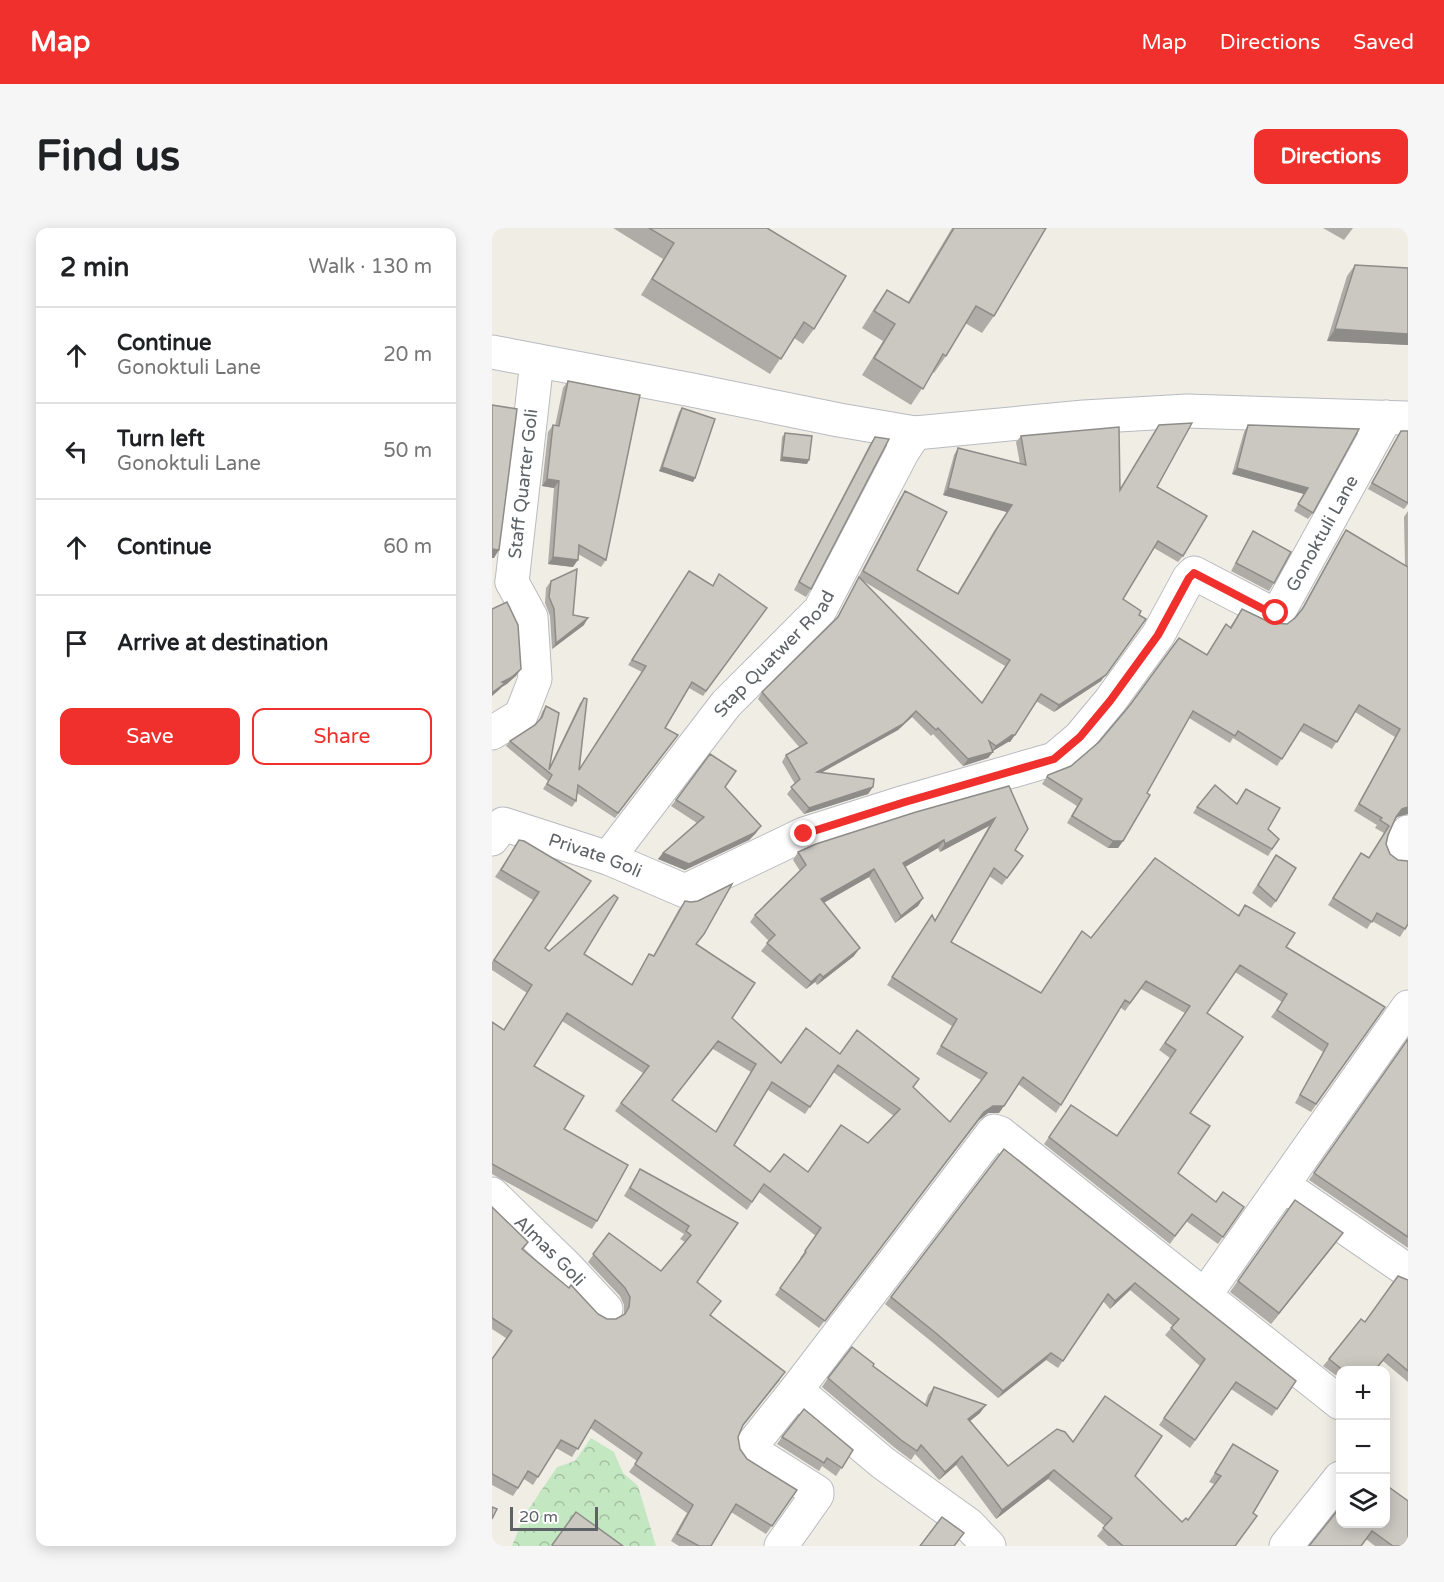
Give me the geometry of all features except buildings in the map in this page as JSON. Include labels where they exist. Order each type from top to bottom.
[{"type":"street","points":[[492,352],[915,433],[1084,417],[1187,411],[1397,418]]},
{"type":"street","name":"Staff Quarter Goli","points":[[502,588],[537,361]]},
{"type":"street","name":"Gonoktuli Lane","points":[[685,891],[804,834],[1054,759],[1080,737],[1110,701],[1158,635],[1189,578],[1194,573],[1269,612],[1276,613],[1397,418]]},
{"type":"street","name":"Stap Quatwer Road","points":[[608,858],[726,704],[820,610],[903,451],[915,433]]},
{"type":"street","points":[[492,733],[521,715],[535,680],[531,617],[502,588]]},
{"type":"street","name":"Private Goli","points":[[498,832],[608,858],[685,891]]},
{"type":"street","points":[[1205,1295],[1408,1007]]},
{"type":"street","points":[[781,1546],[817,1492],[751,1449],[752,1445],[994,1131],[1000,1133],[1336,1399]]},
{"type":"street","points":[[1283,1185],[1408,1270]]},
{"type":"street","name":"Almas Goli","points":[[492,1194],[566,1266],[606,1309]]},
{"type":"street","points":[[796,1390],[883,1462],[969,1525],[989,1546]]},
{"type":"street","points":[[1286,1546],[1336,1484]]},
{"type":"green space","points":[[591,1438],[614,1452],[623,1473],[638,1486],[656,1546],[512,1546],[524,1516],[557,1467],[575,1461]]},
{"type":"route","points":[[804,834],[1054,759],[1080,737],[1110,701],[1158,635],[1189,578],[1194,573],[1269,612],[1276,613]]}]
